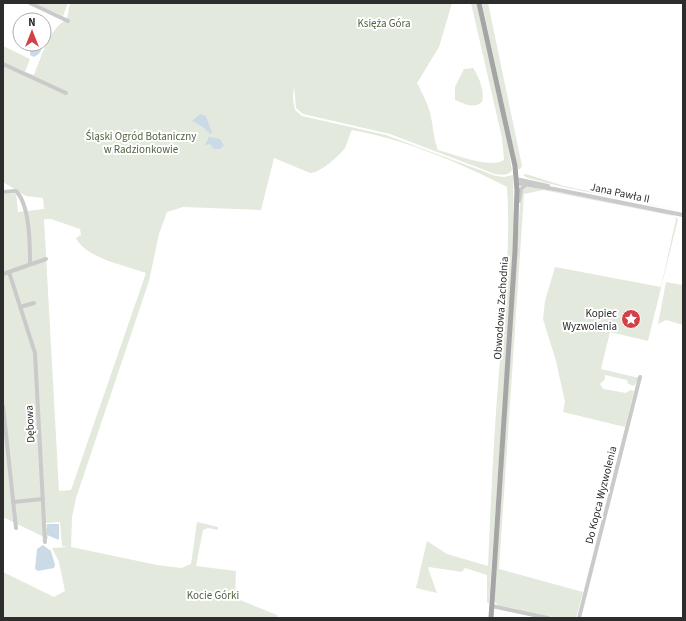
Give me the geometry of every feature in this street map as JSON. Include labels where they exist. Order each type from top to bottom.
[{"type":"main road","name":"Obwodowa Zachodnia","points":[[479,3],[512,147],[516,181],[516,216],[491,618]]},
{"type":"street","points":[[30,3],[68,21]]},
{"type":"street","points":[[3,64],[66,94]]},
{"type":"street","name":"Jana Pawła II","points":[[516,181],[527,185],[554,189]]},
{"type":"street","name":"Jana Pawła II","points":[[516,181],[683,215]]},
{"type":"street","points":[[516,216],[520,190],[527,185]]},
{"type":"street","points":[[3,192],[17,192],[22,199],[26,212],[30,264]]},
{"type":"street","points":[[3,274],[46,259]]},
{"type":"street","name":"Dębowa","points":[[10,272],[35,354],[45,542]]},
{"type":"street","points":[[20,307],[34,303]]},
{"type":"street","name":"Do Kopca Wyzwolenia","points":[[580,618],[640,377]]},
{"type":"street","points":[[3,406],[16,528]]},
{"type":"street","points":[[13,502],[42,499]]},
{"type":"street","points":[[492,606],[548,618]]},
{"type":"green space","points":[[34,3],[68,3],[63,16]]},
{"type":"green space","points":[[70,3],[452,3],[439,47],[417,83],[430,112],[438,150],[481,162],[490,163],[504,160],[502,138],[471,3],[477,3],[506,133],[512,170],[509,173],[502,175],[495,174],[390,134],[303,114],[296,108],[294,85],[293,99],[295,110],[302,116],[386,135],[496,176],[504,177],[513,175],[514,226],[511,289],[489,603],[487,603],[487,575],[465,568],[462,572],[429,567],[428,568],[437,593],[416,588],[427,541],[447,554],[488,566],[494,438],[508,252],[507,187],[470,169],[412,146],[372,134],[352,130],[345,148],[329,164],[314,172],[310,173],[274,158],[261,210],[183,207],[167,212],[159,234],[149,281],[76,498],[72,517],[71,547],[157,565],[181,568],[191,564],[197,522],[218,527],[218,530],[208,528],[203,530],[196,566],[236,571],[235,598],[277,615],[277,618],[3,618],[3,572],[54,597],[65,591],[59,562],[52,548],[68,547],[62,546],[60,522],[46,523],[48,539],[3,517],[3,194],[16,194],[18,212],[44,209],[43,198],[26,196],[3,182],[3,46],[12,50],[12,52],[15,52],[30,59],[25,72],[34,75],[43,52],[52,52],[52,34],[60,24],[67,19]],"holes":[[[44,219],[51,219],[80,229],[81,235],[76,238],[88,251],[107,260],[146,273],[71,490],[59,491]]]},
{"type":"green space","points":[[482,3],[488,3],[522,166],[520,169],[518,169]]},
{"type":"green space","points":[[473,68],[481,84],[483,93],[482,102],[475,105],[466,104],[455,100],[455,87],[464,69]]},
{"type":"green space","points":[[526,174],[564,186],[683,211],[563,187],[528,178],[523,175]]},
{"type":"green space","points":[[527,187],[548,190],[671,214],[674,216],[543,190],[524,194],[499,569],[583,592],[576,618],[556,618],[498,605],[494,601],[520,203],[522,191]]},
{"type":"green space","points":[[674,216],[678,219],[648,341],[610,332],[601,369],[639,378],[634,386],[628,384],[627,380],[605,375],[605,379],[600,384],[603,389],[626,393],[630,390],[634,391],[625,427],[563,412],[565,402],[556,361],[543,319],[545,301],[555,267],[661,287],[676,219]]},
{"type":"green space","points":[[666,282],[683,285],[683,325],[666,320],[658,324]]},
{"type":"water","points":[[30,52],[40,52],[34,57],[30,55]]},
{"type":"water","points":[[200,114],[206,116],[212,133],[210,134],[203,127],[192,121]]},
{"type":"water","points":[[209,137],[220,139],[224,145],[220,149],[214,149],[210,144],[205,145]]},
{"type":"water","points":[[47,524],[59,524],[59,540],[47,535]]},
{"type":"water","points":[[43,545],[51,551],[55,565],[54,568],[38,571],[35,569],[37,549]]},
{"type":"place","name":"Kopiec Wyzwolenia","points":[[631,319]]},
{"type":"park label","name":"Księża Góra","points":[[384,23]]},
{"type":"park label","name":"Śląski Ogród Botaniczny w Radzionkowie","points":[[141,142]]},
{"type":"park label","name":"Kocie Górki","points":[[213,595]]}]
